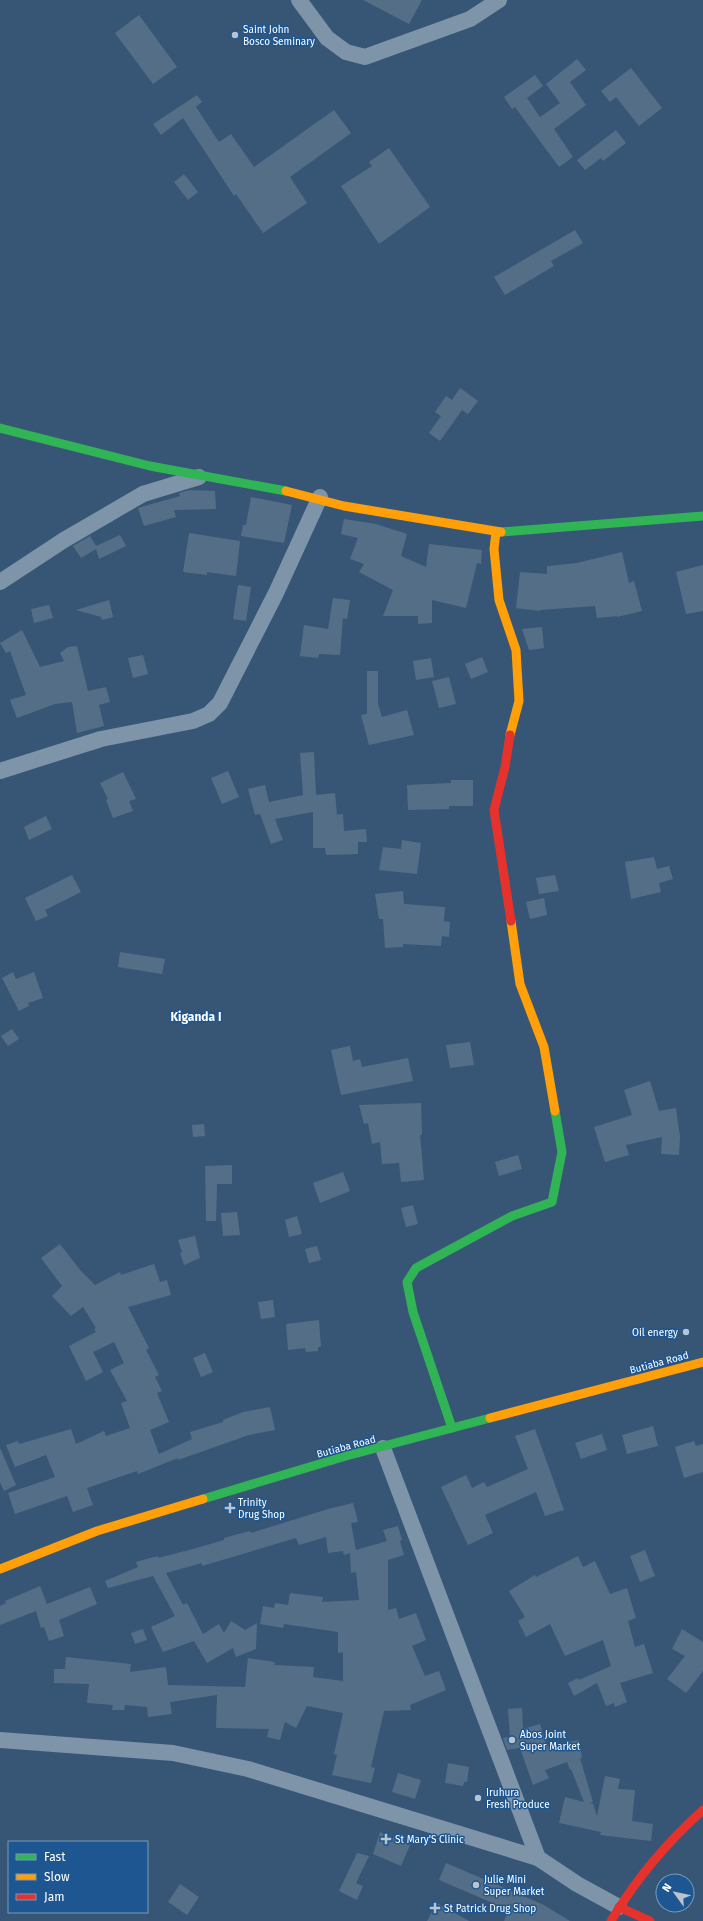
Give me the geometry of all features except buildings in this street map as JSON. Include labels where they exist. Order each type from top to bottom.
[{"type":"street","points":[[299,0],[327,38],[346,52],[365,57],[470,18],[499,0]]},
{"type":"street","points":[[0,428],[56,444],[201,476],[320,497],[344,506],[496,532],[703,516]]},
{"type":"street","points":[[0,582],[64,540],[143,494],[201,476]]},
{"type":"street","points":[[0,771],[101,739],[193,721],[209,714],[220,703],[234,676],[276,593],[320,497]]},
{"type":"street","points":[[452,1428],[413,1312],[407,1282],[416,1268],[512,1216],[552,1202],[562,1152],[544,1047],[520,984],[494,810],[505,767],[508,741],[518,701],[516,650],[499,600],[494,549],[496,532]]},
{"type":"street","name":"Butiaba Road","points":[[0,1569],[97,1531],[346,1456],[383,1448],[452,1428],[703,1362]]},
{"type":"street","points":[[383,1448],[538,1858]]},
{"type":"street","points":[[0,1740],[173,1753],[248,1769],[538,1858],[577,1884],[650,1921]]},
{"type":"street","points":[[611,1921],[619,1906],[654,1858],[682,1828],[703,1810]]},
{"type":"traffic: fast","points":[[0,428],[150,466],[286,491]]},
{"type":"traffic: fast","points":[[501,532],[703,516]]},
{"type":"traffic: fast","points":[[452,1428],[413,1312],[407,1282],[416,1268],[512,1216],[552,1202],[562,1152],[555,1111]]},
{"type":"traffic: fast","points":[[203,1499],[346,1456],[490,1418]]},
{"type":"traffic: slow","points":[[286,491],[344,506],[501,532]]},
{"type":"traffic: slow","points":[[496,532],[494,549],[499,600],[516,650],[519,701],[510,735]]},
{"type":"traffic: slow","points":[[511,921],[520,984],[544,1047],[555,1111]]},
{"type":"traffic: slow","points":[[490,1418],[703,1362]]},
{"type":"traffic: slow","points":[[0,1569],[97,1531],[203,1499]]},
{"type":"traffic: jam","points":[[510,735],[505,767],[494,810],[511,921]]},
{"type":"traffic: jam","points":[[611,1921],[652,1862],[703,1810]]},
{"type":"traffic: jam","points":[[619,1907],[650,1921]]},
{"type":"place","name":"Saint John Bosco Seminary","points":[[235,35]]},
{"type":"place","name":"Oil energy","points":[[686,1332]]},
{"type":"place","name":"Trinity Drug Shop","points":[[230,1508]]},
{"type":"place","name":"Abos Joint Super Market","points":[[512,1740]]},
{"type":"place","name":"Iruhura Fresh Produce","points":[[478,1798]]},
{"type":"place","name":"St Mary'S Clinic","points":[[386,1839]]},
{"type":"place","name":"Julie Mini Super Market","points":[[476,1885]]},
{"type":"place","name":"St Patrick Drug Shop","points":[[435,1908]]},
{"type":"district","name":"Kiganda I","points":[[196,1017]]}]
